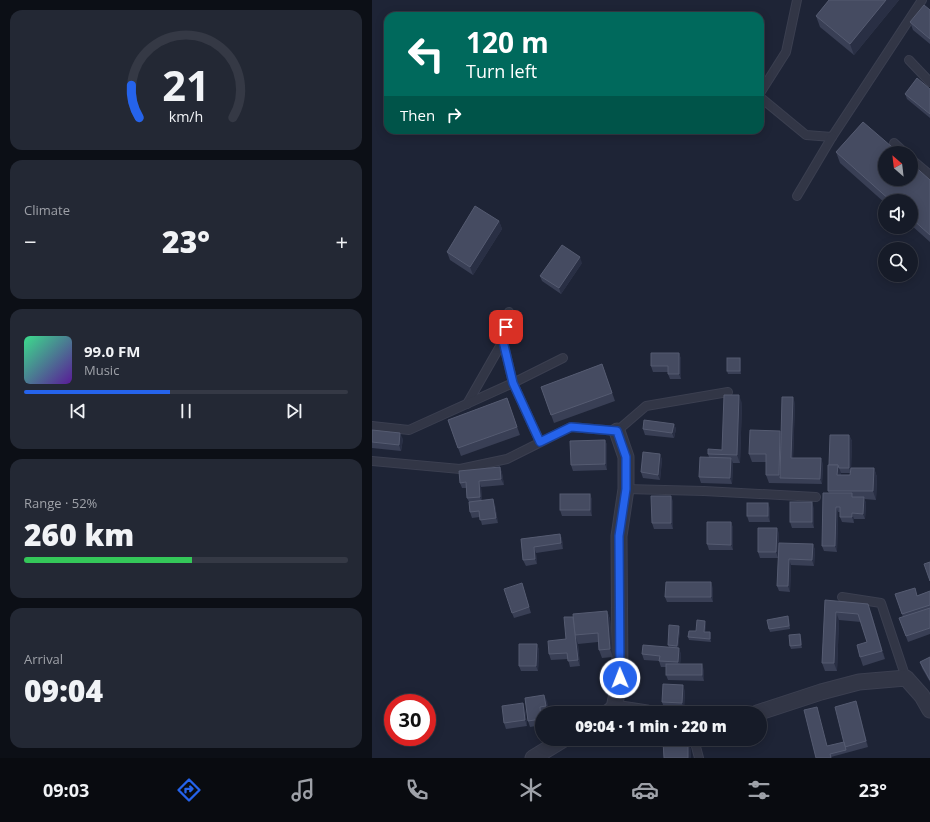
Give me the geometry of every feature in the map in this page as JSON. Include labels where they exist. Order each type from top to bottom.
[{"type":"street","points":[[612,706],[620,678],[619,536],[626,489],[626,457],[617,431]]},
{"type":"street","points":[[767,710],[820,692],[859,682],[906,678],[922,696],[930,710]]},
{"type":"street","points":[[533,758],[553,746]]},
{"type":"lane","points":[[764,87],[786,52],[797,0]]},
{"type":"lane","points":[[797,196],[832,137],[922,0]]},
{"type":"lane","points":[[909,60],[930,82]]},
{"type":"lane","points":[[764,100],[806,135],[832,137]]},
{"type":"lane","points":[[894,143],[897,146]]},
{"type":"lane","points":[[918,164],[930,175]]},
{"type":"lane","points":[[467,404],[503,341],[509,312]]},
{"type":"lane","points":[[503,341],[513,383],[540,442]]},
{"type":"lane","points":[[372,426],[409,430],[513,383],[563,358]]},
{"type":"lane","points":[[372,461],[460,469],[507,459],[571,427],[617,431],[646,406],[728,392]]},
{"type":"lane","points":[[626,489],[704,491],[816,497]]},
{"type":"lane","points":[[842,597],[881,603],[906,678]]},
{"type":"lane","points":[[696,746],[699,758]]},
{"type":"building","points":[[829,0],[886,0],[850,44],[816,16]]},
{"type":"building","points":[[924,5],[930,10],[930,39],[910,22]]},
{"type":"building","points":[[917,78],[930,89],[930,114],[905,94]]},
{"type":"building","points":[[863,122],[891,146],[878,146],[878,186],[918,186],[918,169],[930,180],[930,235],[918,224],[918,194],[883,194],[836,152]]},
{"type":"building","points":[[475,206],[499,221],[470,267],[447,252]]},
{"type":"building","points":[[562,245],[580,257],[559,288],[540,276]]},
{"type":"building","points":[[651,353],[679,353],[679,374],[668,374],[668,366],[651,366]]},
{"type":"building","points":[[727,358],[740,358],[740,371],[727,371]]},
{"type":"building","points":[[602,364],[612,393],[551,415],[541,387]]},
{"type":"building","points":[[724,395],[739,395],[737,455],[708,454],[708,449],[722,450]]},
{"type":"building","points":[[782,397],[793,397],[791,458],[821,458],[820,479],[780,478]]},
{"type":"building","points":[[507,398],[517,427],[458,448],[448,420]]},
{"type":"building","points":[[644,420],[674,424],[672,433],[643,429]]},
{"type":"building","points":[[372,430],[400,433],[399,445],[372,442]]},
{"type":"building","points":[[750,430],[780,431],[779,475],[766,475],[766,454],[749,454]]},
{"type":"building","points":[[830,435],[849,435],[849,468],[839,468],[838,465],[829,465]]},
{"type":"building","points":[[605,440],[605,464],[571,465],[570,441]]},
{"type":"building","points":[[643,452],[660,454],[658,475],[641,472]]},
{"type":"building","points":[[700,457],[731,458],[730,478],[699,477]]},
{"type":"building","points":[[828,465],[838,465],[837,475],[850,475],[851,468],[874,468],[873,491],[828,491]]},
{"type":"building","points":[[500,467],[501,479],[479,481],[480,497],[467,498],[466,482],[460,483],[459,471]]},
{"type":"building","points":[[823,493],[852,493],[852,497],[864,497],[863,514],[852,513],[852,517],[840,517],[840,507],[836,507],[835,546],[822,546]]},
{"type":"building","points":[[560,494],[590,494],[590,510],[560,510]]},
{"type":"building","points":[[651,496],[671,496],[671,523],[652,523]]},
{"type":"building","points":[[493,499],[496,518],[480,520],[479,511],[470,512],[469,502]]},
{"type":"building","points":[[790,502],[812,502],[812,522],[790,522]]},
{"type":"building","points":[[747,503],[768,503],[768,516],[747,516]]},
{"type":"building","points":[[707,522],[731,522],[731,545],[707,544]]},
{"type":"building","points":[[758,528],[777,528],[776,552],[758,552]]},
{"type":"building","points":[[560,534],[561,543],[534,547],[535,559],[523,560],[521,539]]},
{"type":"building","points":[[779,543],[813,544],[812,560],[789,559],[788,586],[777,586]]},
{"type":"building","points":[[930,562],[930,581],[924,564]]},
{"type":"building","points":[[666,582],[711,582],[711,597],[665,597]]},
{"type":"building","points":[[522,583],[529,607],[512,613],[504,589]]},
{"type":"building","points":[[915,588],[917,596],[930,591],[930,605],[902,614],[895,594]]},
{"type":"building","points":[[825,600],[868,604],[882,651],[860,657],[857,645],[867,642],[858,614],[836,612],[834,663],[822,663]]},
{"type":"building","points":[[930,608],[930,628],[906,636],[899,618]]},
{"type":"building","points":[[607,611],[610,649],[599,650],[598,633],[575,635],[573,614]]},
{"type":"building","points":[[788,616],[789,626],[769,629],[767,620]]},
{"type":"building","points":[[564,617],[573,617],[578,660],[568,661],[567,653],[549,654],[548,641],[566,639]]},
{"type":"building","points":[[697,620],[705,621],[704,632],[710,632],[710,639],[688,637],[689,631],[696,631]]},
{"type":"building","points":[[669,625],[679,626],[677,646],[668,645]]},
{"type":"building","points":[[800,634],[801,645],[790,646],[789,635]]},
{"type":"building","points":[[519,644],[537,644],[536,666],[519,666]]},
{"type":"building","points":[[643,645],[679,648],[678,662],[659,661],[660,656],[642,654]]},
{"type":"building","points":[[930,657],[930,680],[920,662]]},
{"type":"building","points":[[666,664],[702,664],[702,675],[666,675]]},
{"type":"building","points":[[663,684],[683,685],[682,703],[662,702]]},
{"type":"building","points":[[544,695],[546,706],[535,706],[535,720],[528,721],[525,698]]},
{"type":"building","points":[[856,701],[866,741],[845,747],[835,707]]},
{"type":"building","points":[[523,703],[525,720],[504,723],[502,706]]},
{"type":"building","points":[[817,707],[827,746],[844,742],[846,750],[830,754],[831,758],[816,758],[804,710]]},
{"type":"building","points":[[663,746],[688,746],[688,758],[664,758]]},
{"type":"route","points":[[506,327],[503,341],[513,383],[540,442],[571,427],[617,431],[626,457],[626,489],[619,536],[620,678]]}]
